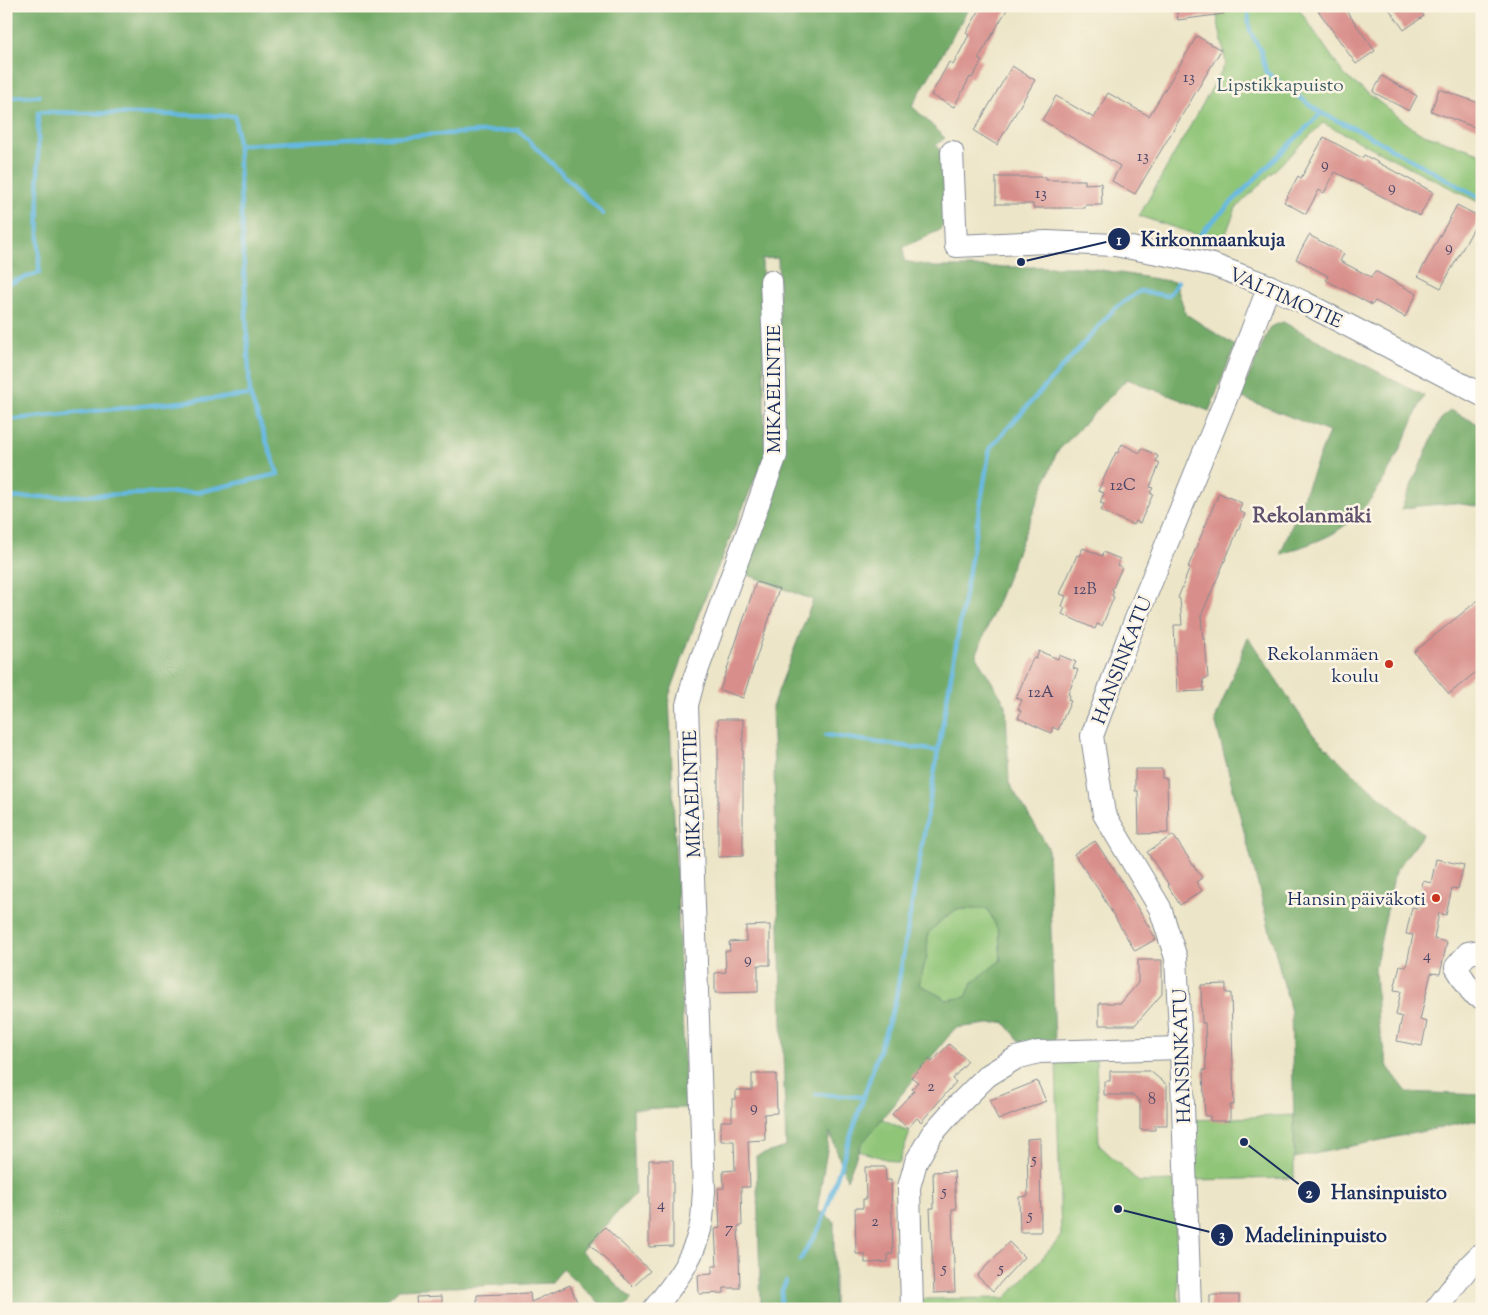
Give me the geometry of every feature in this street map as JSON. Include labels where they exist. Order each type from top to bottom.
[{"type":"street","name":"VALTIMOTIE","points":[[952,152],[956,246],[1047,242],[1114,245],[1196,261],[1269,286],[1482,395]]},
{"type":"street","name":"MIKAELINTIE","points":[[654,1309],[675,1284],[691,1256],[702,1220],[704,1182],[688,705],[694,679],[776,455],[776,370],[772,281]]},
{"type":"street","name":"HANSINKATU","points":[[1190,1309],[1176,958],[1160,908],[1104,814],[1092,736],[1127,642],[1227,396],[1269,286]]},
{"type":"street","points":[[1482,951],[1468,953],[1456,967],[1473,994],[1482,998]]},
{"type":"street","points":[[912,1309],[909,1187],[916,1162],[932,1134],[987,1076],[1016,1058],[1039,1052],[1181,1048]]},
{"type":"street","points":[[1436,1309],[1470,1265],[1482,1253]]},
{"type":"green space","points":[[6,6],[970,6],[912,106],[945,138],[936,145],[944,157],[946,217],[940,230],[904,247],[904,261],[935,267],[1083,267],[1175,282],[1186,314],[1235,346],[1209,411],[1127,379],[1057,452],[976,656],[1006,705],[1009,783],[1048,847],[1055,1041],[1025,1047],[1004,1022],[955,1028],[860,1146],[847,1180],[830,1132],[817,1210],[834,1221],[834,1309],[761,1309],[756,1156],[786,1147],[772,707],[813,600],[743,573],[784,452],[778,258],[762,259],[765,455],[700,610],[669,696],[686,1108],[633,1109],[635,1194],[581,1251],[632,1299],[622,1309],[606,1309],[563,1269],[551,1283],[399,1289],[377,1309],[6,1309]],"holes":[[[957,909],[988,909],[999,933],[1001,960],[972,983],[966,997],[947,1000],[919,984],[927,956],[928,933]]]},
{"type":"green space","name":"Lipstikkapuisto","points":[[1215,6],[1297,6],[1345,76],[1418,132],[1482,154],[1482,204],[1323,123],[1236,208],[1222,243],[1139,216],[1226,63]]},
{"type":"green space","points":[[1283,322],[1424,396],[1388,472],[1365,506],[1351,521],[1334,533],[1280,555],[1329,432],[1240,397],[1270,327]]},
{"type":"green space","points":[[1450,410],[1482,426],[1482,507],[1454,503],[1401,509],[1440,420]]},
{"type":"green space","points":[[1248,637],[1312,733],[1348,769],[1423,834],[1395,872],[1375,968],[1378,1025],[1388,1067],[1407,1092],[1482,1095],[1482,1119],[1295,1158],[1291,1012],[1215,720]]},
{"type":"green space","points":[[957,909],[988,909],[999,932],[1001,960],[972,983],[967,997],[947,1000],[919,984],[927,956],[928,933]]},
{"type":"green space","points":[[1096,1059],[1099,1145],[1139,1182],[1174,1181],[1179,1309],[919,1308],[919,1299],[1006,1298],[1061,1237],[1056,1060]]},
{"type":"green space","points":[[872,1114],[910,1132],[899,1163],[859,1151]]},
{"type":"green space","points":[[1294,1115],[1294,1178],[1192,1180],[1192,1120]]},
{"type":"building","points":[[982,6],[1009,6],[978,59],[982,61],[972,78],[970,77],[954,107],[931,95],[949,62],[953,65],[969,35],[966,33]]},
{"type":"building","points":[[1176,6],[1224,6],[1224,14],[1178,20]]},
{"type":"building","points":[[1315,6],[1343,6],[1375,51],[1356,64]]},
{"type":"building","points":[[1387,6],[1417,6],[1424,16],[1404,30]]},
{"type":"building","points":[[1197,36],[1221,50],[1135,194],[1112,181],[1120,166],[1042,120],[1056,96],[1094,118],[1108,93],[1149,116]]},
{"type":"building","points":[[1012,66],[1035,80],[997,145],[974,131]]},
{"type":"building","points":[[1382,76],[1417,96],[1409,111],[1373,92]]},
{"type":"building","points":[[1439,89],[1482,104],[1482,130],[1431,111]]},
{"type":"building","points":[[1324,137],[1362,158],[1364,155],[1433,192],[1420,216],[1335,172],[1324,193],[1319,190],[1306,214],[1284,202],[1298,176],[1301,178]]},
{"type":"building","points":[[996,177],[1046,177],[1046,180],[1085,180],[1085,184],[1101,183],[1102,205],[1085,205],[1085,208],[1033,208],[1033,204],[996,204]]},
{"type":"building","points":[[1457,205],[1480,217],[1441,288],[1418,276]]},
{"type":"building","points":[[1309,235],[1344,254],[1340,261],[1371,277],[1375,271],[1417,294],[1405,317],[1375,301],[1372,305],[1326,280],[1328,276],[1296,259]]},
{"type":"building","points":[[1122,444],[1140,453],[1142,448],[1158,456],[1156,461],[1160,463],[1150,487],[1153,488],[1150,493],[1153,494],[1140,523],[1136,521],[1134,525],[1101,511],[1104,504],[1100,503],[1104,493],[1098,491],[1116,452],[1118,453]]},
{"type":"building","points":[[1219,493],[1242,503],[1239,511],[1245,514],[1201,616],[1208,678],[1203,679],[1204,691],[1177,692],[1174,625],[1182,625],[1180,599],[1178,598],[1190,567],[1188,567]]},
{"type":"building","points":[[1083,548],[1102,556],[1103,552],[1120,559],[1117,565],[1122,567],[1112,590],[1114,591],[1112,596],[1114,597],[1102,626],[1097,624],[1095,629],[1062,614],[1065,608],[1062,606],[1066,596],[1060,594],[1077,555],[1079,556]]},
{"type":"building","points":[[756,582],[779,589],[743,698],[720,690]]},
{"type":"building","points":[[1482,597],[1482,667],[1449,694],[1414,652]]},
{"type":"building","points":[[1039,651],[1058,659],[1059,655],[1076,662],[1073,668],[1078,670],[1068,694],[1070,695],[1068,700],[1071,701],[1058,730],[1053,727],[1051,733],[1018,718],[1021,711],[1018,709],[1022,700],[1016,698],[1033,658],[1036,659]]},
{"type":"building","points":[[718,719],[743,719],[743,856],[718,857]]},
{"type":"building","points":[[1135,769],[1162,769],[1162,778],[1167,778],[1168,833],[1139,834],[1138,791],[1135,791]]},
{"type":"building","points":[[1173,835],[1202,878],[1196,882],[1202,891],[1180,905],[1147,852]]},
{"type":"building","points":[[1095,841],[1156,939],[1135,951],[1098,889],[1074,854]]},
{"type":"building","points":[[1436,859],[1464,865],[1458,889],[1452,888],[1446,915],[1439,913],[1434,939],[1447,942],[1440,974],[1431,973],[1420,1020],[1427,1022],[1422,1046],[1397,1041],[1402,1017],[1396,1015],[1401,991],[1394,990],[1400,965],[1406,967],[1413,935],[1406,934],[1412,907],[1418,908],[1423,881],[1431,883]]},
{"type":"building","points":[[770,925],[770,965],[758,965],[758,992],[715,993],[715,973],[726,972],[725,951],[730,951],[729,942],[746,941],[746,926]]},
{"type":"building","points":[[1138,960],[1162,960],[1162,994],[1135,1025],[1099,1025],[1099,1003],[1121,1003],[1138,983]]},
{"type":"building","points":[[1226,984],[1226,993],[1231,993],[1234,1105],[1230,1105],[1230,1121],[1210,1121],[1210,1116],[1205,1116],[1203,1070],[1206,1070],[1205,1023],[1202,1023],[1201,985]]},
{"type":"building","points":[[949,1044],[968,1061],[952,1079],[956,1082],[921,1122],[917,1118],[908,1128],[892,1114],[914,1091],[912,1089],[918,1082],[911,1077],[929,1059],[932,1062]]},
{"type":"building","points":[[1110,1071],[1150,1071],[1167,1085],[1167,1125],[1155,1125],[1155,1130],[1140,1130],[1140,1101],[1133,1095],[1104,1095],[1104,1081],[1110,1081]]},
{"type":"building","points":[[752,1074],[776,1074],[777,1113],[764,1114],[765,1140],[748,1141],[750,1187],[741,1187],[742,1226],[738,1226],[740,1288],[724,1288],[724,1293],[699,1294],[698,1275],[712,1274],[712,1266],[717,1266],[715,1229],[720,1228],[718,1188],[724,1188],[723,1171],[735,1170],[734,1141],[721,1141],[721,1121],[732,1121],[732,1099],[736,1099],[736,1090],[752,1090]]},
{"type":"building","points":[[1037,1081],[1046,1101],[998,1120],[990,1100]]},
{"type":"building","points":[[1040,1138],[1041,1232],[1020,1232],[1019,1197],[1028,1196],[1027,1139]]},
{"type":"building","points":[[649,1160],[673,1160],[673,1246],[649,1247]]},
{"type":"building","points":[[865,1167],[885,1167],[886,1180],[891,1180],[893,1254],[888,1254],[888,1262],[865,1263],[865,1254],[856,1254],[855,1208],[863,1208],[863,1199],[866,1199]]},
{"type":"building","points":[[954,1171],[956,1209],[952,1209],[955,1292],[934,1293],[930,1208],[934,1208],[933,1172]]},
{"type":"building","points":[[605,1227],[650,1271],[633,1287],[589,1243]]},
{"type":"building","points":[[1009,1242],[1024,1257],[993,1291],[977,1276]]},
{"type":"building","points":[[570,1285],[580,1309],[477,1309],[477,1295],[530,1293],[531,1302]]},
{"type":"building","points":[[1210,1295],[1239,1295],[1239,1309],[1210,1309]]},
{"type":"building","points":[[442,1296],[442,1309],[417,1309],[416,1297]]},
{"type":"waterway","points":[[1247,6],[1250,31],[1261,51],[1266,72],[1321,113]]},
{"type":"waterway","points":[[6,97],[39,96]]},
{"type":"waterway","points":[[6,284],[39,273],[38,112],[235,116],[238,145]]},
{"type":"waterway","points":[[1197,239],[1321,113],[1362,132],[1482,199]]},
{"type":"waterway","points":[[6,420],[250,395],[238,145],[518,130],[603,214]]},
{"type":"waterway","points":[[800,1260],[821,1225],[895,1003],[990,448],[1115,308],[1140,291],[1168,296],[1178,282]]},
{"type":"waterway","points":[[6,498],[199,492],[278,474],[250,395]]},
{"type":"waterway","points":[[826,735],[938,751]]},
{"type":"waterway","points":[[816,1094],[864,1097]]},
{"type":"waterway","points":[[780,1309],[782,1290],[786,1282]]},
{"type":"place","name":"Kirkonmaankuja","points":[[1021,262]]},
{"type":"place","name":"Rekolanmäen koulu","points":[[1389,664]]},
{"type":"place","name":"Hansin päiväkoti","points":[[1436,898]]},
{"type":"place","name":"Hansinpuisto","points":[[1244,1142]]},
{"type":"place","name":"Madelininpuisto","points":[[1118,1209]]},
{"type":"district","name":"Rekolanmäki","points":[[1312,515]]}]
